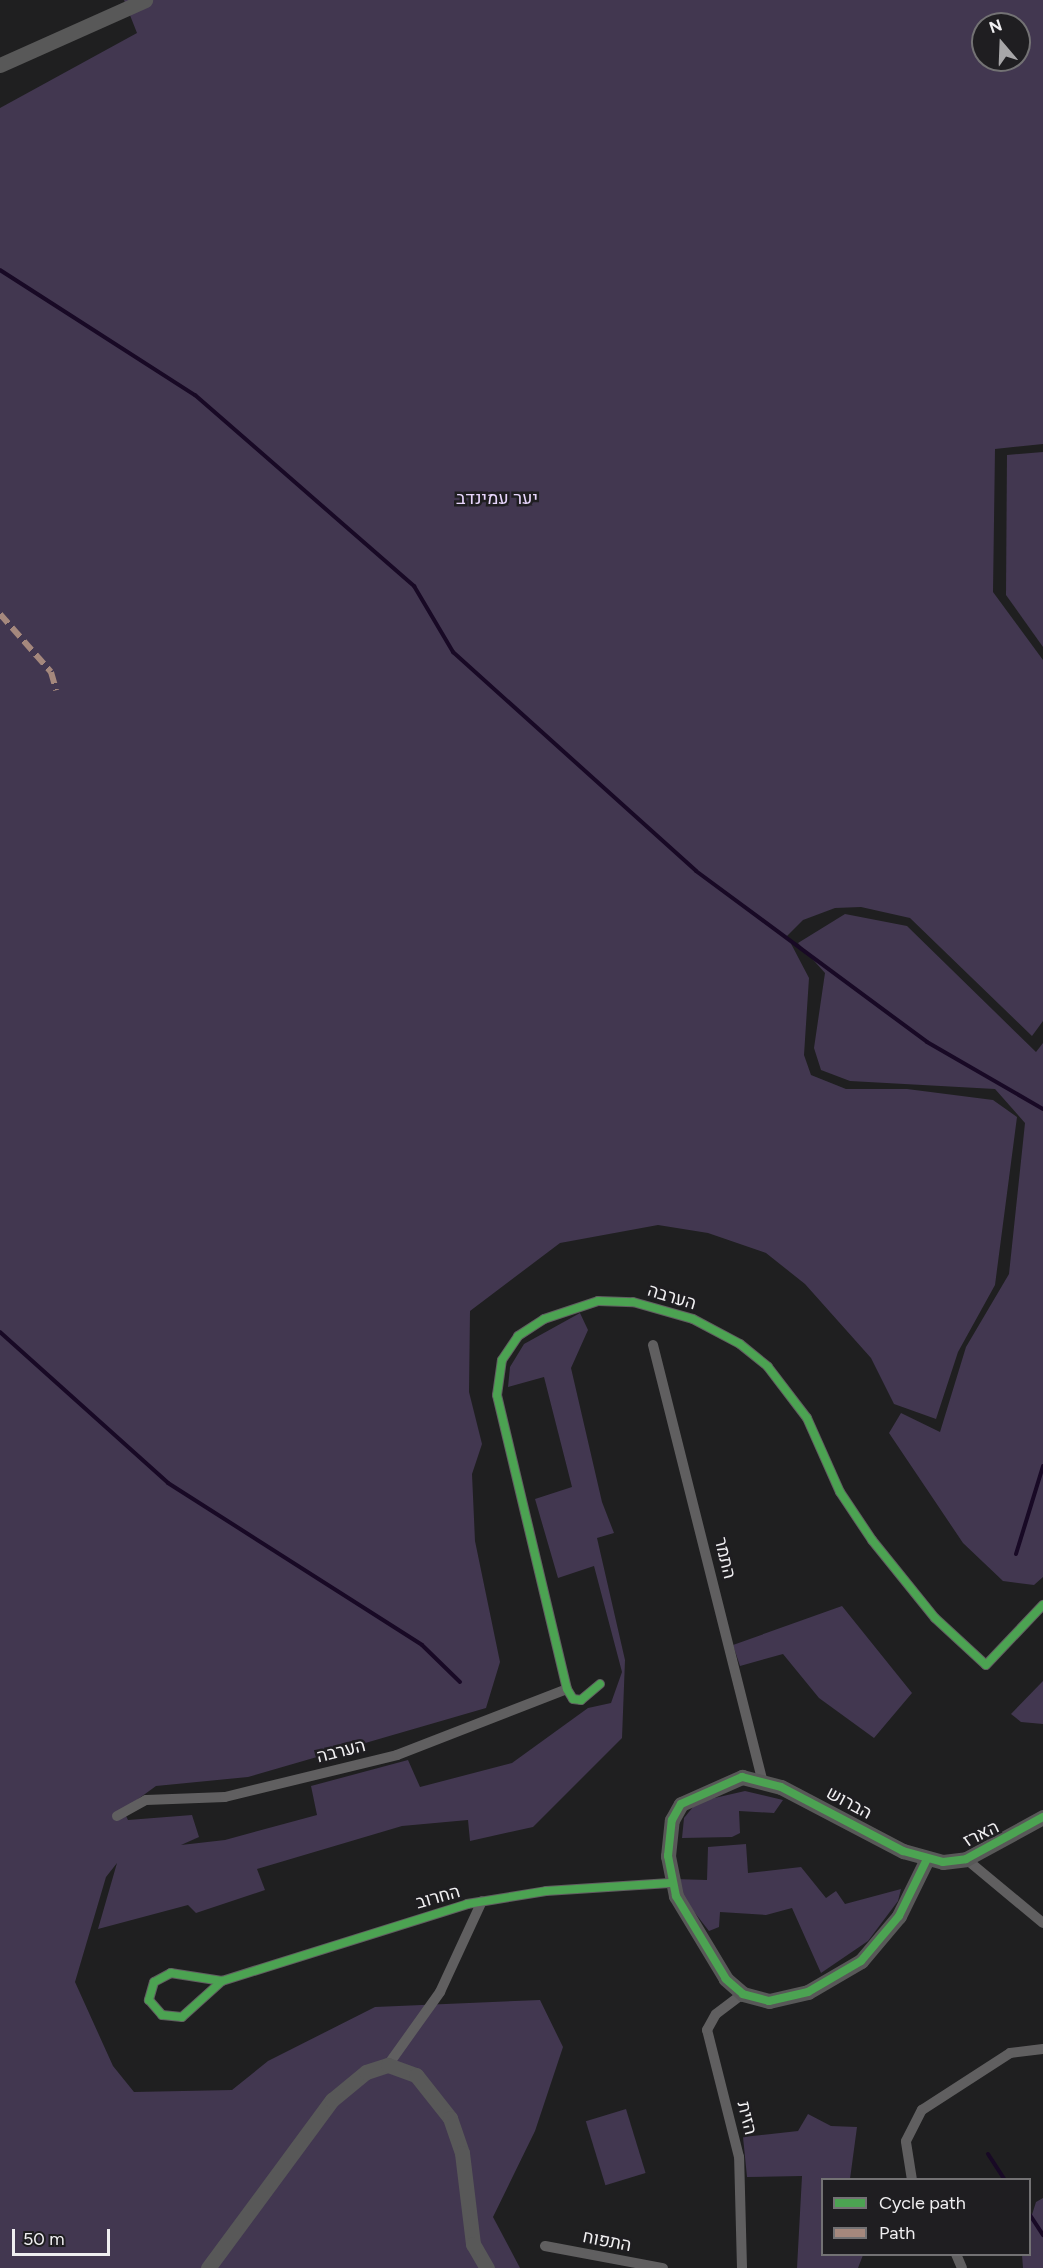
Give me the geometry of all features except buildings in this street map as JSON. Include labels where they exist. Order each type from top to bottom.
[{"type":"street","points":[[0,65],[145,0]]},
{"type":"street","name":"הערבה","points":[[117,1816],[146,1800],[225,1797],[397,1755],[567,1689],[536,1544],[499,1414],[497,1382],[502,1360],[518,1336],[544,1319],[598,1301],[633,1302],[693,1318],[740,1344],[768,1367],[807,1418],[840,1492],[872,1540],[935,1618],[986,1665],[1043,1605]]},
{"type":"street","name":"התמר","points":[[653,1345],[762,1779]]},
{"type":"street","points":[[567,1689],[573,1699],[581,1700],[600,1684]]},
{"type":"street","name":"הברוש","points":[[670,1883],[672,1820],[681,1804],[735,1778],[762,1779],[927,1859]]},
{"type":"street","name":"הארז","points":[[927,1859],[966,1859],[1043,1817]]},
{"type":"street","points":[[670,1883],[726,1979],[743,1994],[762,2000],[786,1999],[846,1973],[888,1932],[927,1859]]},
{"type":"street","points":[[966,1859],[1043,1923]]},
{"type":"street","name":"החרוב","points":[[222,1981],[171,1973],[154,1982],[148,1997],[159,2013],[182,2017],[222,1981],[482,1901],[558,1889],[670,1883]]},
{"type":"street","points":[[208,2268],[332,2100],[366,2072],[388,2065],[440,1992],[482,1901]]},
{"type":"street","name":"הזית","points":[[742,2268],[739,2157],[707,2030],[716,2014],[743,1994]]},
{"type":"street","points":[[912,2178],[906,2141],[922,2110],[1010,2053],[1043,2049]]},
{"type":"street","points":[[388,2065],[416,2075],[450,2118],[462,2153],[473,2244],[487,2268]]},
{"type":"street","name":"התפוח","points":[[545,2246],[663,2268]]},
{"type":"green space","name":"יער עמינדב","points":[[124,0],[1043,0],[1043,444],[995,449],[993,592],[1043,660],[1043,1021],[1032,1036],[910,918],[861,907],[835,908],[803,920],[787,936],[809,978],[804,1055],[811,1075],[846,1089],[907,1089],[993,1100],[1017,1117],[995,1285],[958,1352],[936,1419],[894,1404],[871,1358],[805,1284],[766,1253],[708,1233],[658,1225],[560,1243],[470,1311],[469,1392],[482,1444],[472,1474],[475,1541],[500,1662],[486,1708],[248,1777],[156,1786],[123,1810],[128,1820],[192,1815],[199,1837],[181,1845],[225,1840],[317,1815],[311,1786],[408,1760],[420,1787],[512,1763],[588,1708],[611,1703],[622,1672],[594,1566],[558,1578],[535,1499],[572,1487],[544,1377],[508,1387],[510,1367],[524,1344],[580,1313],[588,1330],[571,1368],[602,1502],[614,1533],[597,1538],[625,1660],[622,1738],[533,1827],[470,1841],[468,1820],[402,1826],[257,1869],[265,1890],[196,1913],[188,1905],[98,1929],[117,1863],[106,1877],[75,1982],[113,2066],[134,2092],[232,2090],[268,2061],[375,2007],[540,2000],[563,2047],[535,2131],[493,2217],[520,2268],[0,2268],[0,108],[137,33]]},
{"type":"green space","points":[[1043,452],[1043,647],[1006,595],[1007,455]]},
{"type":"green space","points":[[845,914],[907,926],[1036,1052],[1043,1043],[1043,1577],[1034,1585],[1003,1581],[963,1543],[889,1433],[901,1413],[940,1432],[966,1347],[1009,1274],[1025,1123],[995,1089],[850,1081],[821,1070],[814,1048],[825,973],[798,943]]},
{"type":"green space","points":[[842,1606],[912,1693],[874,1738],[819,1698],[783,1654],[740,1666],[733,1645]]},
{"type":"green space","points":[[1043,1681],[1043,1724],[1021,1722],[1011,1714]]},
{"type":"green space","points":[[745,1791],[783,1800],[774,1813],[739,1811],[740,1833],[732,1837],[682,1838],[684,1818],[697,1802]]},
{"type":"green space","points":[[746,1844],[748,1873],[801,1867],[826,1898],[836,1891],[845,1904],[901,1889],[898,1901],[868,1941],[821,1973],[792,1908],[766,1915],[720,1912],[719,1927],[709,1931],[674,1886],[673,1879],[707,1880],[708,1847]]},
{"type":"green space","points":[[626,2109],[646,2173],[605,2185],[586,2121]]},
{"type":"green space","points":[[808,2114],[831,2126],[857,2127],[850,2178],[821,2178],[821,2256],[863,2256],[858,2268],[797,2268],[802,2176],[747,2177],[743,2137],[798,2131]]},
{"type":"green space","points":[[1043,2198],[1043,2268],[1023,2268],[1022,2256],[1031,2256],[1031,2218],[1036,2202]]},
{"type":"waterway","points":[[0,270],[195,395],[414,586],[453,652],[696,871],[927,1042],[1043,1109]]},
{"type":"waterway","points":[[0,1332],[168,1483],[422,1645],[460,1682]]},
{"type":"waterway","points":[[1016,1554],[1043,1466]]},
{"type":"waterway","points":[[988,2154],[1004,2178]]},
{"type":"waterway","points":[[1031,2217],[1043,2235]]},
{"type":"marked path","points":[[0,614],[51,672],[56,690]]},
{"type":"cycle path","points":[[600,1684],[581,1700],[573,1699],[567,1689],[497,1395],[502,1360],[518,1336],[544,1319],[598,1301],[633,1302],[693,1319],[740,1344],[768,1367],[807,1418],[840,1492],[872,1540],[935,1618],[986,1665],[1043,1605]]},
{"type":"cycle path","points":[[927,1859],[899,1916],[861,1961],[808,1992],[769,2001],[743,1994],[726,1979],[676,1896],[668,1856],[672,1820],[681,1804],[742,1777],[781,1787],[903,1851],[943,1862],[966,1859],[1043,1817]]},
{"type":"cycle path","points":[[222,1981],[171,1973],[154,1982],[149,2000],[162,2015],[182,2017],[222,1981],[467,1904],[546,1891],[670,1883]]}]
